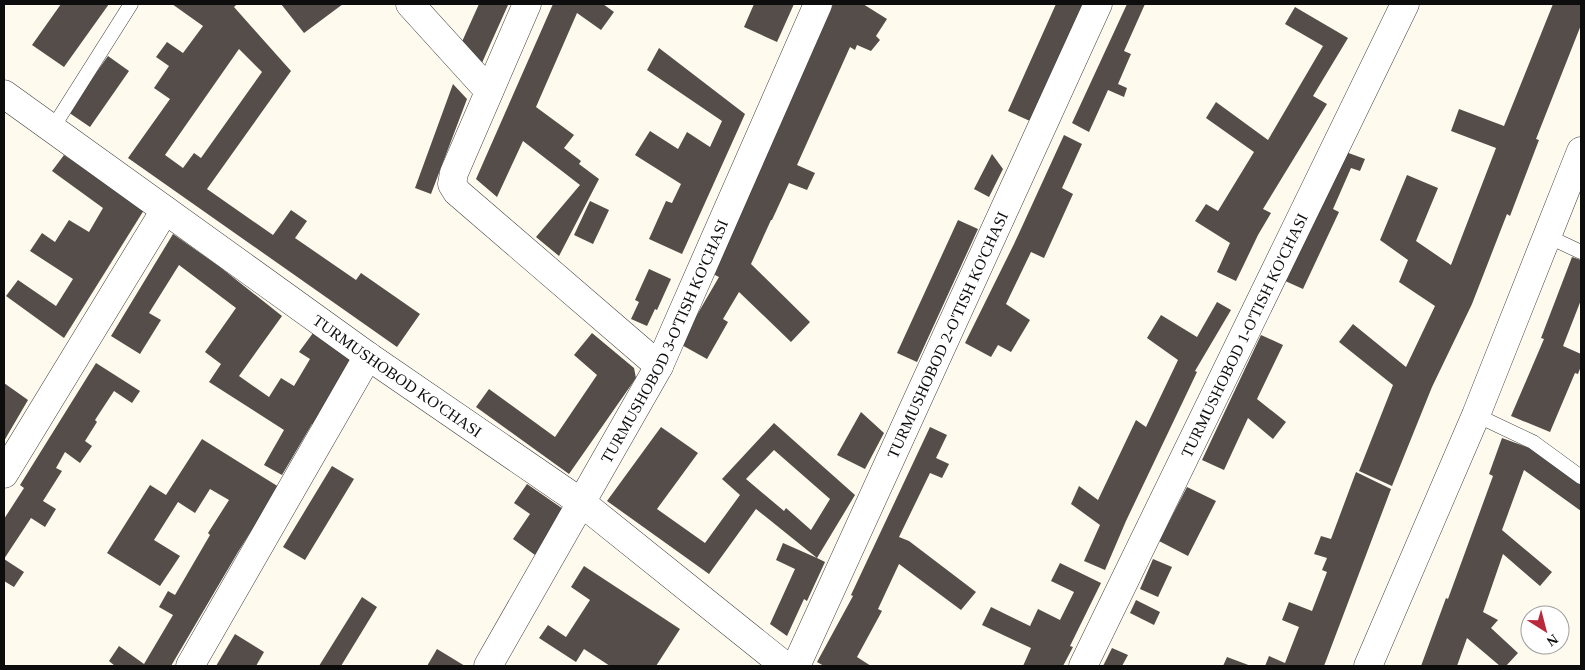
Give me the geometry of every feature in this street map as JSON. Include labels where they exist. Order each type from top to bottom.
[{"type":"street","points":[[410,4],[489,91]]},
{"type":"street","points":[[527,4],[454,173],[452,184],[457,192],[659,366]]},
{"type":"street","name":"TURMUSHOBOD 3-O'TISH KO'CHASI","points":[[488,666],[659,366],[818,4]]},
{"type":"street","name":"TURMUSHOBOD 2-O'TISH KO'CHASI","points":[[796,666],[1098,4]]},
{"type":"street","name":"TURMUSHOBOD 1-O'TISH KO'CHASI","points":[[1083,666],[1405,4]]},
{"type":"street","name":"TURMUSHOBOD KO'CHASI","points":[[4,94],[368,356],[582,503],[785,666]]},
{"type":"street","points":[[1368,666],[1476,415],[1581,151]]},
{"type":"street","points":[[4,474],[165,210]]},
{"type":"street","points":[[190,666],[368,356]]},
{"type":"lane","points":[[52,128],[131,4]]},
{"type":"lane","points":[[1547,236],[1581,252]]},
{"type":"lane","points":[[1476,415],[1533,442],[1581,476]]},
{"type":"building","points":[[61,4],[109,4],[64,67],[32,45]]},
{"type":"building","points":[[172,4],[237,4],[234,7],[291,71],[207,189],[273,235],[291,210],[307,221],[295,238],[356,280],[361,273],[420,314],[397,347],[128,158],[170,99],[154,88],[169,66],[156,57],[167,42],[183,53],[203,26]],"holes":[[[239,49],[262,72],[201,158],[194,153],[183,168],[165,155]]]},
{"type":"building","points":[[281,4],[343,4],[304,33]]},
{"type":"building","points":[[479,4],[508,5],[481,65],[456,55]]},
{"type":"building","points":[[553,4],[603,4],[614,12],[601,30],[577,13],[536,107],[574,135],[564,148],[581,161],[579,164],[599,179],[559,256],[536,237],[580,185],[523,141],[497,197],[476,179]]},
{"type":"building","points":[[754,4],[794,4],[777,42],[744,27]]},
{"type":"building","points":[[833,4],[863,4],[887,19],[876,36],[880,40],[871,51],[857,45],[855,50],[850,47],[797,165],[815,173],[807,190],[789,183],[751,264],[810,322],[791,342],[739,292],[723,319],[728,322],[707,359],[680,344],[719,277],[713,274]]},
{"type":"building","points":[[1056,4],[1083,4],[1030,121],[1008,111]]},
{"type":"building","points":[[1127,4],[1145,4],[1124,51],[1131,54],[1118,84],[1127,88],[1124,97],[1108,90],[1089,132],[1072,123]]},
{"type":"building","points":[[1553,4],[1581,4],[1581,25],[1536,139],[1539,140],[1510,216],[1507,214],[1472,304],[1432,387],[1392,486],[1359,471],[1393,385],[1339,342],[1353,324],[1406,367],[1435,306],[1399,282],[1408,260],[1380,240],[1407,175],[1438,188],[1416,241],[1451,265],[1496,148],[1451,131],[1459,109],[1504,126]]},
{"type":"building","points":[[1295,7],[1348,38],[1313,96],[1327,104],[1263,209],[1271,213],[1236,281],[1217,272],[1230,243],[1195,221],[1206,204],[1218,211],[1254,152],[1206,118],[1216,102],[1268,140],[1323,46],[1285,24]]},
{"type":"building","points":[[659,48],[745,114],[682,254],[649,239],[666,201],[672,203],[681,184],[635,155],[650,131],[678,149],[687,132],[710,147],[722,121],[647,70]]},
{"type":"building","points":[[108,56],[129,71],[90,127],[68,112]]},
{"type":"building","points":[[453,84],[467,99],[431,194],[415,188]]},
{"type":"building","points":[[1064,135],[1082,144],[1062,188],[1073,194],[1044,258],[1031,252],[1006,304],[1030,320],[1011,352],[998,345],[991,357],[965,343],[1014,244]]},
{"type":"building","points":[[1343,151],[1365,159],[1360,171],[1351,168],[1333,209],[1339,212],[1303,289],[1283,280]]},
{"type":"building","points":[[992,154],[1003,169],[989,197],[974,189]]},
{"type":"building","points":[[64,155],[144,210],[64,338],[6,296],[18,280],[56,306],[73,279],[30,251],[42,233],[55,242],[69,220],[89,232],[103,208],[52,171]]},
{"type":"building","points":[[590,201],[609,210],[593,244],[574,235]]},
{"type":"building","points":[[958,220],[978,229],[917,362],[897,353]]},
{"type":"building","points":[[173,234],[220,267],[282,316],[239,376],[269,397],[281,378],[294,386],[310,359],[299,352],[313,333],[354,362],[314,425],[312,424],[282,475],[264,465],[284,430],[209,382],[221,364],[205,352],[236,308],[179,265],[149,313],[161,320],[140,354],[111,336]]},
{"type":"building","points":[[1572,257],[1581,260],[1581,300],[1563,346],[1581,354],[1581,366],[1578,374],[1575,373],[1550,432],[1511,416],[1544,339],[1541,338]]},
{"type":"building","points":[[649,269],[671,279],[657,310],[655,309],[647,326],[631,319],[639,302],[635,300]]},
{"type":"building","points":[[1217,302],[1231,310],[1195,371],[1197,372],[1126,521],[1105,570],[1084,561],[1100,525],[1071,504],[1079,486],[1098,500],[1136,420],[1146,427],[1178,360],[1147,338],[1161,315],[1197,337]]},
{"type":"building","points":[[592,333],[634,368],[636,378],[569,474],[476,407],[489,389],[555,437],[597,375],[574,355]]},
{"type":"building","points":[[1261,335],[1283,345],[1257,399],[1286,422],[1273,439],[1248,418],[1224,470],[1202,460]]},
{"type":"building","points":[[96,363],[140,391],[132,403],[114,391],[95,420],[97,422],[85,441],[92,446],[80,463],[65,452],[56,468],[62,471],[43,501],[56,509],[45,527],[31,518],[4,559],[4,519],[24,488],[20,485]]},
{"type":"building","points":[[4,383],[28,400],[4,441]]},
{"type":"building","points":[[861,412],[884,433],[865,469],[837,455]]},
{"type":"building","points":[[774,423],[855,495],[817,558],[756,509],[709,574],[607,501],[661,427],[698,453],[657,509],[705,543],[740,495],[722,479]],"holes":[[[774,450],[830,499],[811,530],[786,508],[784,511],[746,479]]]},
{"type":"building","points":[[930,427],[947,435],[936,458],[949,464],[942,478],[930,473],[899,537],[909,541],[976,592],[961,610],[899,564],[878,609],[882,611],[857,657],[871,666],[824,666],[817,662],[853,596],[851,595]]},
{"type":"building","points":[[1502,438],[1532,449],[1581,485],[1581,511],[1524,470],[1502,530],[1552,572],[1540,586],[1503,554],[1483,612],[1498,620],[1491,628],[1518,653],[1506,666],[1500,666],[1467,638],[1457,666],[1421,666],[1446,598],[1448,599],[1493,476],[1489,474]]},
{"type":"building","points":[[202,439],[279,487],[238,552],[171,666],[115,666],[109,661],[119,646],[144,664],[173,615],[159,607],[168,591],[175,595],[210,535],[208,533],[229,500],[210,489],[195,513],[178,502],[154,540],[180,556],[160,586],[107,553],[150,485],[166,495]]},
{"type":"building","points":[[332,466],[354,479],[305,560],[283,547]]},
{"type":"building","points":[[1356,472],[1391,489],[1324,666],[1265,666],[1269,656],[1285,663],[1299,627],[1282,620],[1289,602],[1312,611],[1327,572],[1322,570],[1327,558],[1314,554],[1321,536],[1331,539]]},
{"type":"building","points":[[527,484],[566,511],[535,555],[513,539],[530,514],[514,503]]},
{"type":"building","points":[[1187,487],[1216,501],[1188,556],[1159,541]]},
{"type":"building","points":[[783,543],[825,562],[807,601],[804,599],[787,636],[770,624],[795,569],[776,560]]},
{"type":"building","points":[[4,559],[24,572],[14,587],[4,581]]},
{"type":"building","points":[[1153,559],[1172,567],[1158,597],[1140,589]]},
{"type":"building","points":[[1060,563],[1101,583],[1070,646],[1073,647],[1063,666],[1023,666],[1031,648],[982,625],[991,607],[1030,626],[1038,609],[1060,620],[1074,592],[1051,581]]},
{"type":"building","points":[[584,566],[680,629],[656,666],[610,666],[584,649],[576,662],[539,638],[548,625],[566,637],[590,600],[571,587]]},
{"type":"building","points":[[362,597],[377,607],[341,666],[319,666]]},
{"type":"building","points":[[1136,600],[1160,612],[1154,625],[1130,613]]},
{"type":"building","points":[[235,634],[264,652],[256,666],[216,666]]},
{"type":"building","points":[[1112,648],[1128,655],[1122,666],[1103,666]]},
{"type":"building","points":[[437,649],[465,666],[427,666]]},
{"type":"building","points":[[1227,657],[1251,666],[1223,666]]}]
